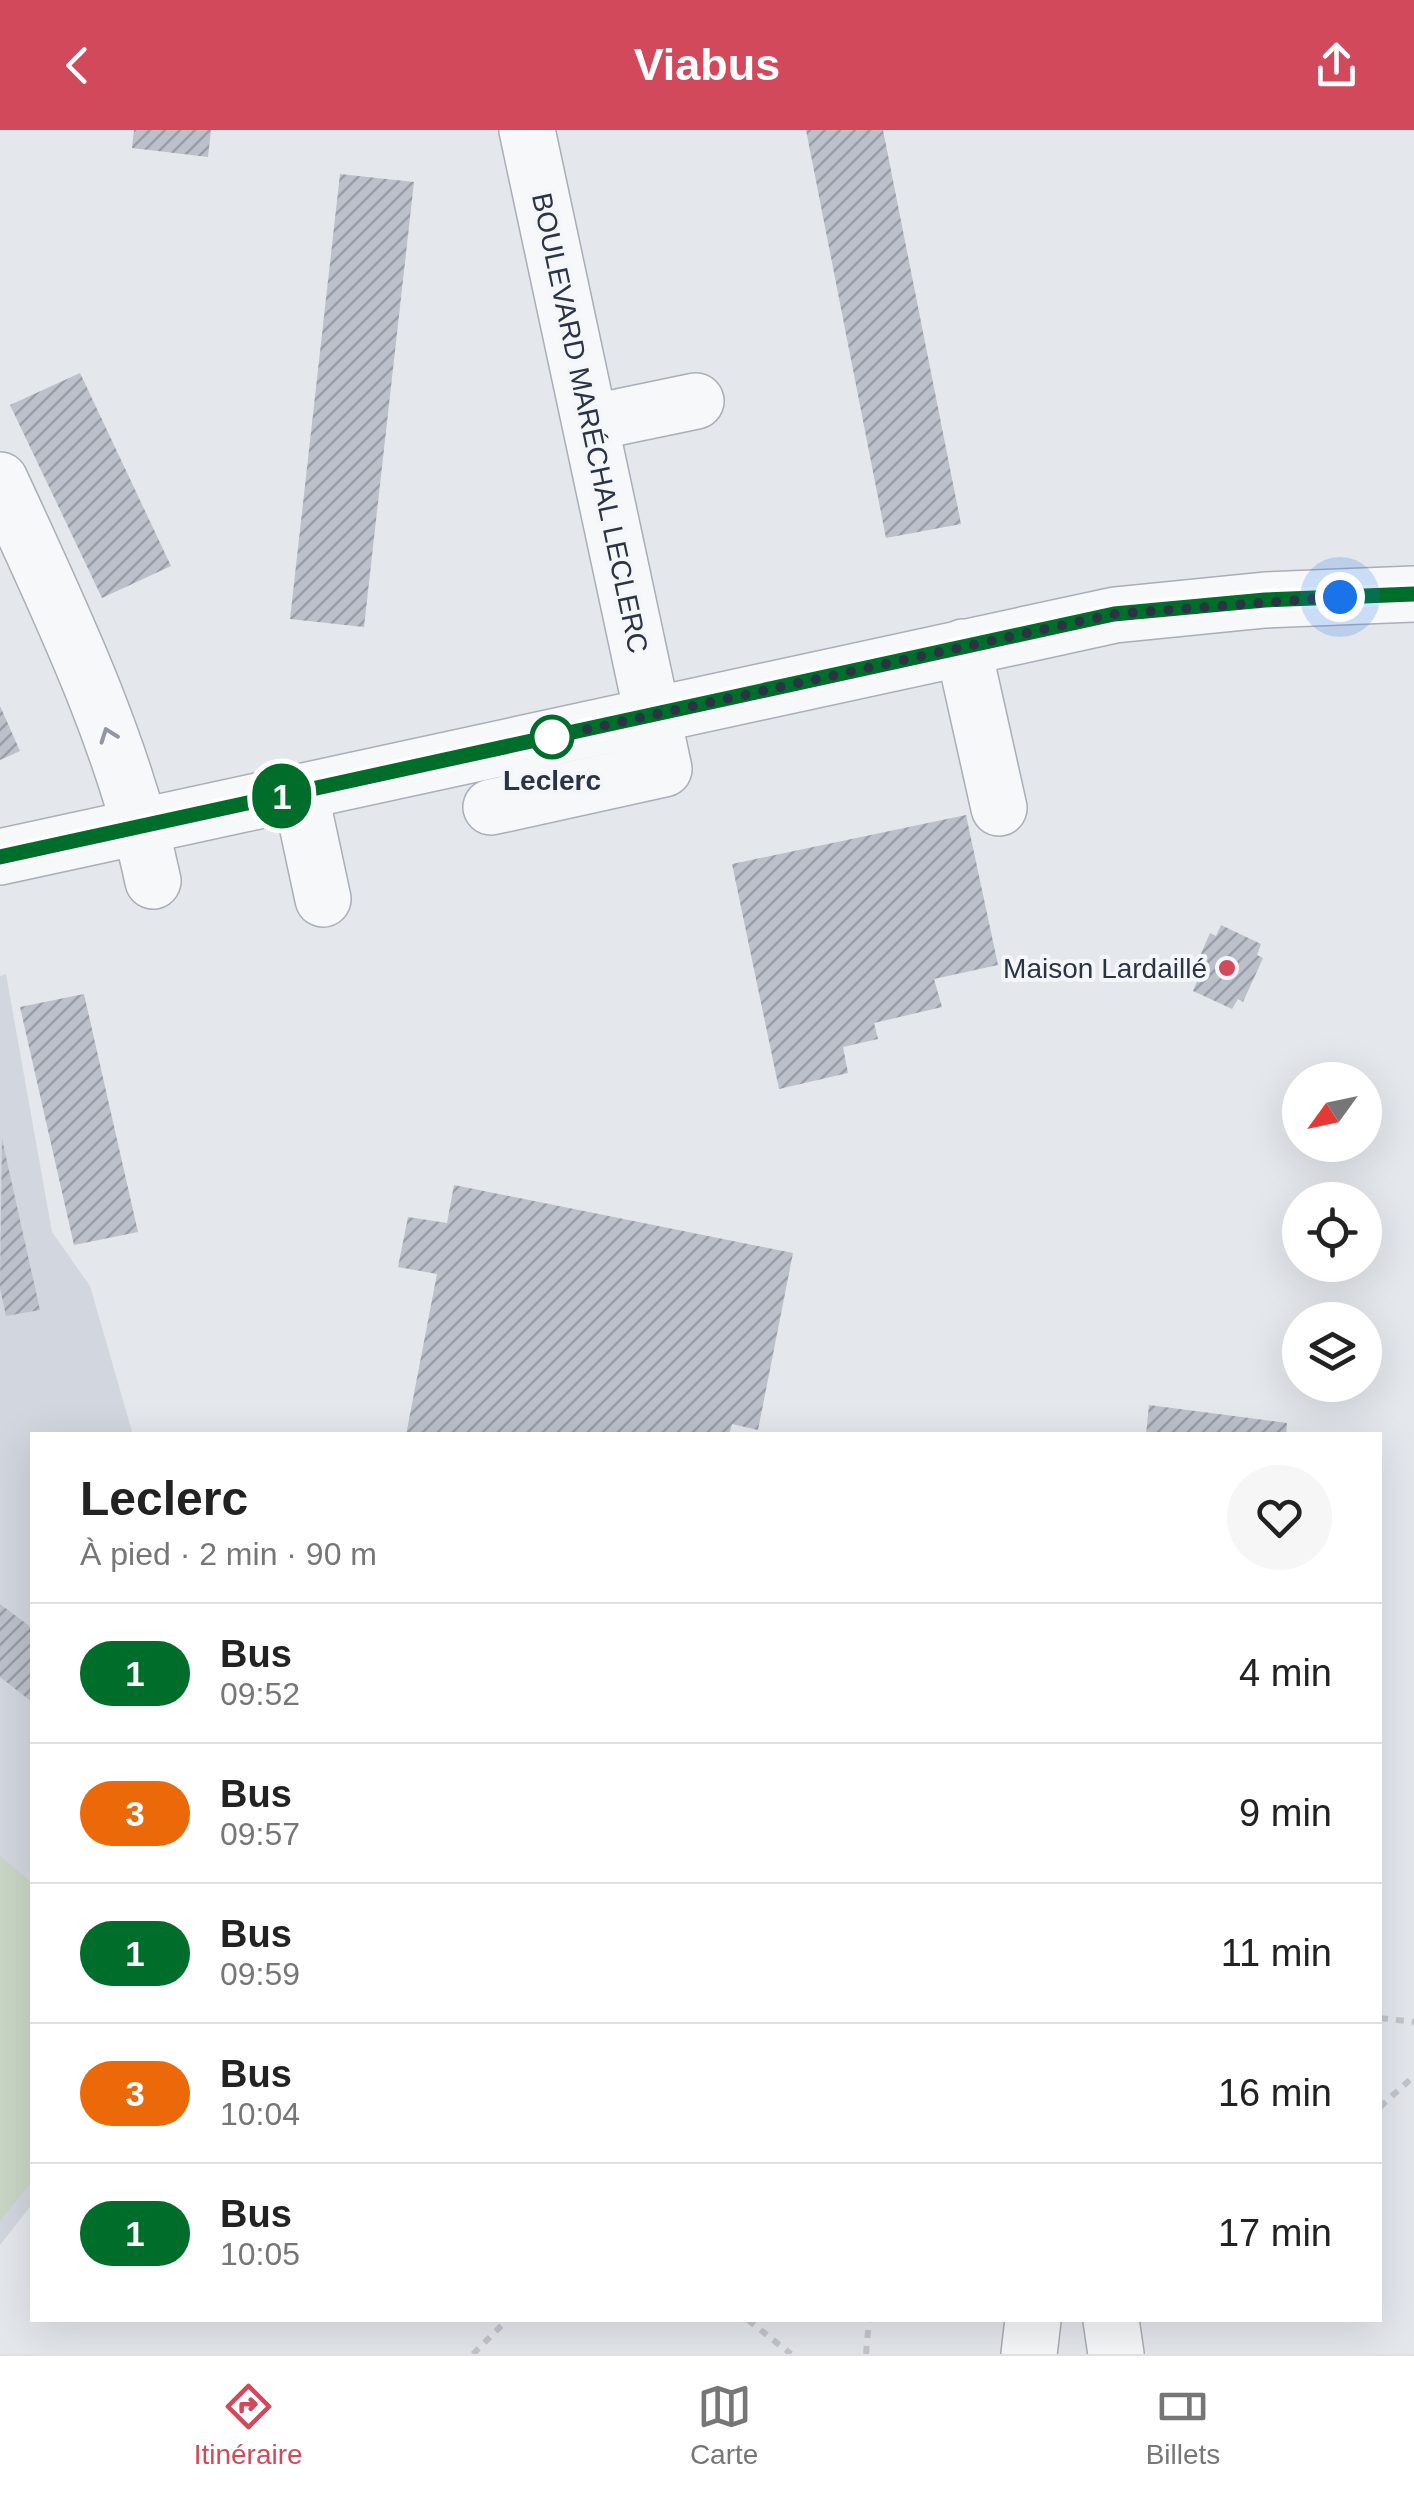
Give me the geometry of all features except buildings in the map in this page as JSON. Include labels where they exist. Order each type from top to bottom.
[{"type":"street","name":"BOULEVARD MARÉCHAL LECLERC","points":[[491,807],[664,769],[527,130]]},
{"type":"street","points":[[590,423],[696,401]]},
{"type":"street","points":[[0,480],[104,722],[142,826],[153,881]]},
{"type":"street","points":[[0,857],[1114,614],[1265,600],[1414,594]]},
{"type":"street","points":[[964,647],[999,808]]},
{"type":"street","points":[[300,792],[323,899]]},
{"type":"street","points":[[1029,2354],[1033,2322]]},
{"type":"street","points":[[1111,2322],[1116,2354]]},
{"type":"path","points":[[1382,2018],[1414,2022]]},
{"type":"path","points":[[1382,2105],[1414,2076]]},
{"type":"path","points":[[473,2354],[505,2322]]},
{"type":"path","points":[[751,2322],[791,2354]]},
{"type":"path","points":[[866,2354],[869,2322]]},
{"type":"shaded area","points":[[6,974],[52,1232],[90,1286],[132,1432],[30,1432],[30,2207],[0,2245],[0,976]]},
{"type":"green space","points":[[0,1856],[30,1881],[30,2184],[0,2221]]},
{"type":"bus line","name":"1","points":[[0,857],[1114,614],[1265,600],[1414,594]]},
{"type":"place","name":"Leclerc","points":[[552,737]]},
{"type":"place","name":"Maison Lardaillé","points":[[1227,968]]},
{"type":"route","points":[[552,737],[1114,614],[1340,597]]}]
